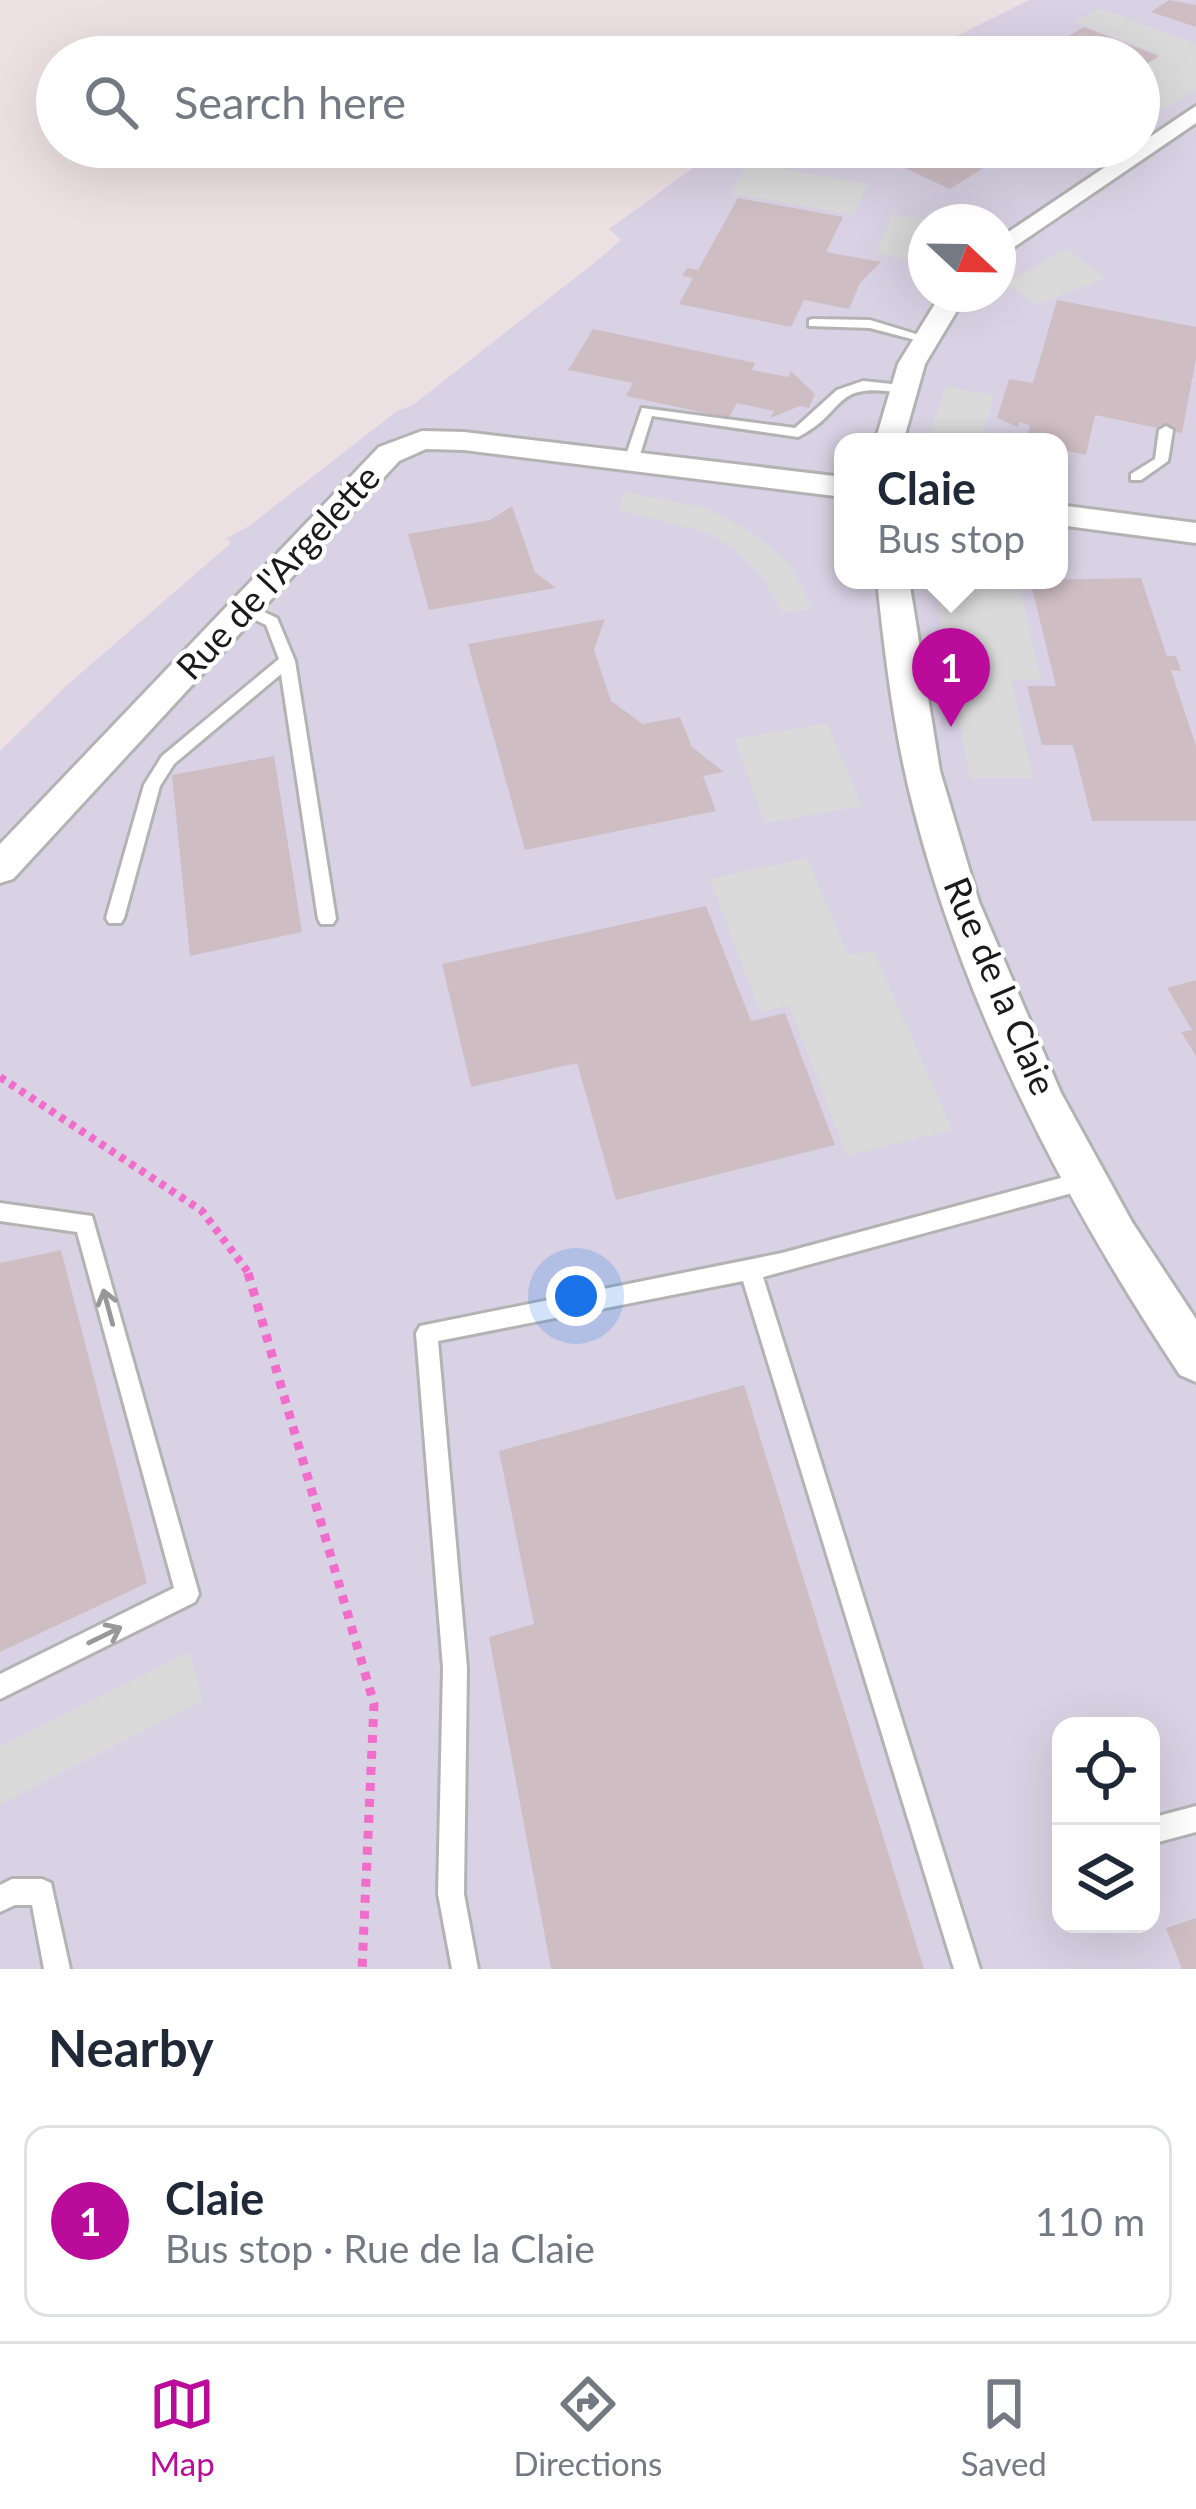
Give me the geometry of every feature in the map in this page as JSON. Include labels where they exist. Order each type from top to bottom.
[{"type":"street","points":[[1160,138],[1196,113]]},
{"type":"street","points":[[1016,238],[1117,168]]},
{"type":"street","points":[[891,433],[901,388],[922,338],[941,312]]},
{"type":"street","name":"Rue de l'Argelette","points":[[0,868],[389,454],[422,440],[834,486]]},
{"type":"street","points":[[1068,516],[1196,533]]},
{"type":"street","name":"Rue de la Claie","points":[[894,589],[917,728],[944,850],[1007,1020],[1129,1265],[1196,1359]]},
{"type":"lane","points":[[812,323],[870,324],[922,338]]},
{"type":"lane","points":[[631,461],[646,411],[799,434],[846,387],[859,382],[901,388]]},
{"type":"lane","points":[[1136,477],[1157,466],[1166,430]]},
{"type":"lane","points":[[244,608],[272,622],[287,661],[326,919]]},
{"type":"lane","points":[[115,918],[152,785],[168,760],[287,661]]},
{"type":"lane","points":[[465,1969],[451,1894],[455,1668],[427,1333],[750,1269],[1087,1180]]},
{"type":"lane","points":[[0,1212],[85,1223],[187,1594],[0,1687]]},
{"type":"lane","points":[[750,1269],[967,1969]]},
{"type":"lane","points":[[1160,1829],[1196,1819]]},
{"type":"lane","points":[[0,1899],[12,1892],[42,1892],[57,1969]]},
{"type":"path","points":[[0,1077],[202,1211],[252,1278],[374,1704],[362,1969]]},
{"type":"shaded area","points":[[1029,0],[1196,0],[1196,1969],[0,1969],[0,751],[65,687],[231,543],[227,538],[397,411],[413,405],[621,240],[609,229],[693,168],[1160,168],[1160,36],[957,36]]},
{"type":"shaded area","points":[[1099,8],[1196,44],[1196,89],[1166,109],[1160,107],[1160,36],[1111,36],[1075,22]]},
{"type":"shaded area","points":[[744,168],[776,168],[868,184],[854,215],[730,193]]},
{"type":"shaded area","points":[[893,214],[908,217],[908,259],[875,253]]},
{"type":"shaded area","points":[[1066,249],[1106,278],[1035,305],[1016,291],[1016,277]]},
{"type":"shaded area","points":[[946,386],[994,396],[983,433],[930,433]]},
{"type":"shaded area","points":[[624,492],[706,508],[753,533],[790,565],[812,609],[783,613],[763,579],[737,551],[708,533],[618,510]]},
{"type":"shaded area","points":[[935,589],[1020,589],[1041,680],[1011,680],[1033,778],[970,778]]},
{"type":"shaded area","points":[[826,723],[862,806],[765,823],[735,739]]},
{"type":"shaded area","points":[[807,858],[848,955],[874,951],[952,1130],[847,1156],[789,1005],[760,1012],[710,879]]},
{"type":"shaded area","points":[[189,1652],[203,1701],[0,1804],[0,1746]]},
{"type":"building","points":[[1169,0],[1196,5],[1196,27],[1151,12]]},
{"type":"building","points":[[1084,27],[1107,36],[1069,36]]},
{"type":"building","points":[[904,168],[983,168],[950,189]]},
{"type":"building","points":[[738,198],[843,217],[826,252],[881,262],[860,283],[849,309],[804,300],[791,327],[679,304],[693,278],[682,276],[687,268],[698,270]]},
{"type":"building","points":[[1057,300],[1196,327],[1196,358],[1182,433],[1095,415],[1086,455],[1068,451],[1068,433],[1028,433],[1030,425],[1019,422],[1018,427],[997,418],[1009,379],[1033,383]]},
{"type":"building","points":[[593,329],[755,363],[752,370],[788,377],[791,371],[815,394],[809,408],[800,406],[770,418],[774,411],[737,403],[729,418],[626,396],[633,383],[568,370]]},
{"type":"building","points":[[512,506],[535,572],[556,588],[429,610],[408,534],[490,520]]},
{"type":"building","points":[[1141,578],[1167,656],[1176,656],[1181,671],[1171,670],[1196,746],[1196,821],[1092,821],[1073,745],[1042,745],[1027,686],[1056,686],[1032,589],[1068,589],[1068,579]]},
{"type":"building","points":[[605,619],[594,650],[611,701],[643,724],[680,717],[692,747],[724,772],[703,776],[716,811],[525,850],[468,644]]},
{"type":"building","points":[[274,756],[302,932],[190,956],[172,775]]},
{"type":"building","points":[[706,906],[751,1021],[785,1013],[835,1145],[616,1200],[577,1063],[471,1087],[442,964]]},
{"type":"building","points":[[1196,980],[1196,1056],[1181,1032],[1192,1030],[1167,988]]},
{"type":"building","points":[[61,1250],[147,1583],[0,1652],[0,1263]]},
{"type":"building","points":[[744,1385],[924,1969],[551,1969],[489,1637],[534,1624],[499,1451]]},
{"type":"building","points":[[1196,1918],[1196,1969],[1182,1969],[1166,1928]]},
{"type":"place","name":"Claie","points":[[951,727]]}]
